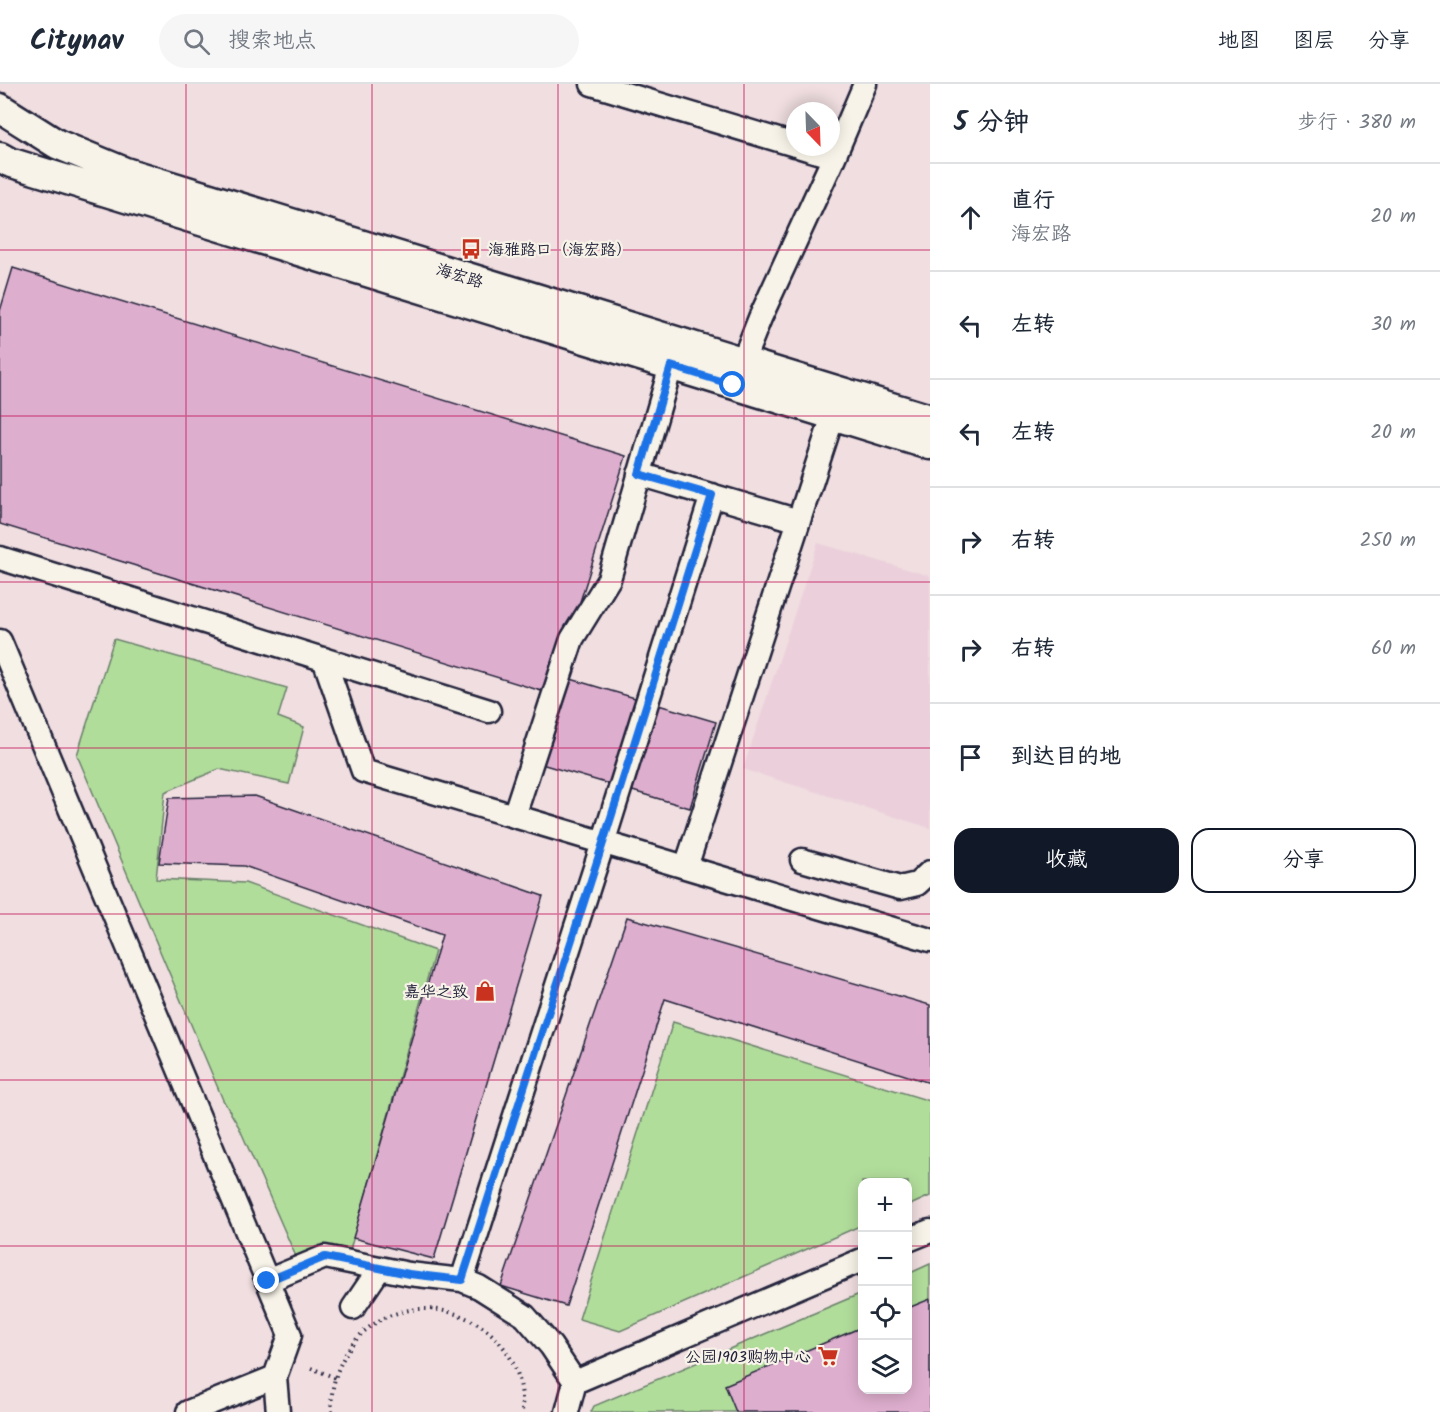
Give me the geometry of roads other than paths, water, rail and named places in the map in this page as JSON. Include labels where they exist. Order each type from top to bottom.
[{"type":"main road","name":"海宏路","points":[[0,108],[57,144],[125,172],[738,374],[930,419]]},
{"type":"main road","name":"海宏路","points":[[0,157],[9,162],[671,366],[738,374],[833,416],[930,445]]},
{"type":"street","points":[[592,84],[786,142]]},
{"type":"street","points":[[738,374],[760,318],[865,84]]},
{"type":"street","points":[[514,816],[572,639],[609,579],[671,366]]},
{"type":"street","points":[[686,867],[833,416]]},
{"type":"street","points":[[639,474],[799,521]]},
{"type":"street","points":[[462,1280],[712,495]]},
{"type":"street","points":[[0,558],[489,711]]},
{"type":"street","points":[[0,641],[290,1335],[275,1377],[278,1412]]},
{"type":"street","points":[[324,659],[363,771],[930,940]]},
{"type":"street","points":[[802,860],[900,888],[918,884],[930,872]]},
{"type":"street","points":[[912,1238],[930,1231]]},
{"type":"street","points":[[267,1281],[325,1257],[409,1274],[462,1280],[479,1287],[525,1316],[551,1346],[575,1382],[567,1412]]},
{"type":"street","points":[[575,1382],[858,1262]]},
{"type":"street","points":[[352,1308],[380,1268]]},
{"type":"street","points":[[188,1412],[275,1377]]},
{"type":"place","name":"海雅路口（海宏路）","points":[[471,249]]},
{"type":"place","name":"嘉华之致","points":[[485,991]]},
{"type":"place","name":"公园1903购物中心","points":[[828,1356]]}]
